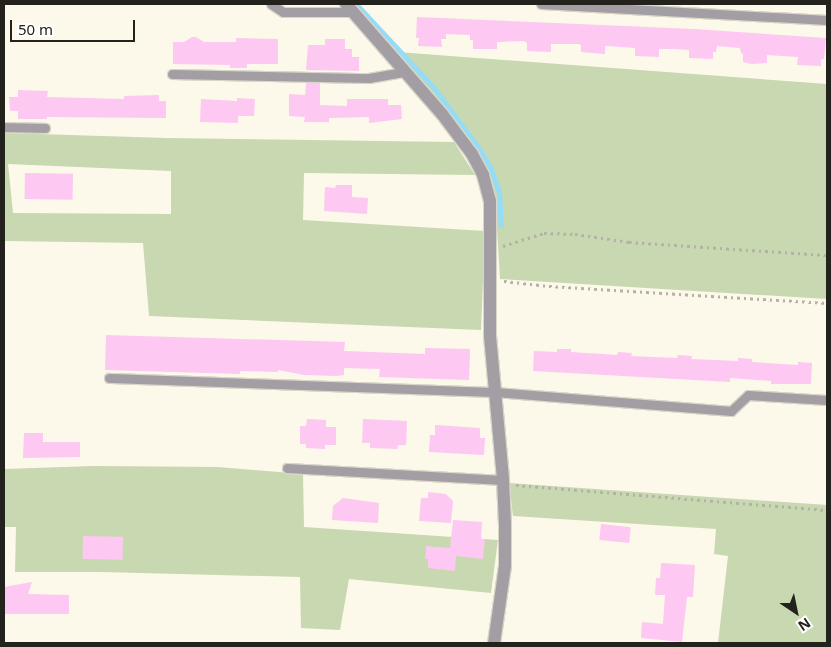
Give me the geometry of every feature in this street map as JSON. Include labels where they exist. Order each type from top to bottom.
[{"type":"street","points":[[350,8],[458,134],[483,174],[490,201],[490,336],[504,482],[505,566],[494,643]]},
{"type":"lane","points":[[271,4],[282,12],[350,8]]},
{"type":"lane","points":[[541,4],[827,20]]},
{"type":"lane","points":[[172,74],[369,78],[404,72]]},
{"type":"lane","points":[[4,127],[46,128]]},
{"type":"lane","points":[[109,378],[495,392],[731,411],[748,395],[827,400]]},
{"type":"lane","points":[[287,468],[504,482]]},
{"type":"path","points":[[491,250],[544,233],[575,234],[629,242],[827,255]]},
{"type":"path","points":[[490,280],[549,286],[827,303]]},
{"type":"path","points":[[504,482],[827,510]]},
{"type":"green space","points":[[397,52],[827,84],[827,299],[500,279],[495,198],[483,163],[464,130]]},
{"type":"green space","points":[[4,133],[167,138],[454,142],[475,175],[304,173],[303,220],[485,231],[481,330],[149,316],[143,243],[4,241]],"holes":[[[8,164],[171,171],[171,214],[13,213]]]},
{"type":"green space","points":[[94,466],[218,467],[303,474],[304,527],[498,540],[491,593],[349,579],[340,630],[301,628],[300,577],[102,572],[15,572],[16,527],[4,527],[4,469]]},
{"type":"green space","points":[[509,483],[827,505],[827,643],[718,643],[728,556],[714,554],[716,529],[513,516]]},
{"type":"building","points":[[417,17],[694,29],[826,38],[824,59],[821,59],[821,66],[797,65],[798,57],[767,55],[767,63],[751,64],[743,62],[743,54],[740,48],[717,46],[716,52],[713,52],[713,59],[689,58],[689,50],[675,49],[659,49],[659,57],[635,56],[635,48],[608,46],[605,46],[605,54],[581,52],[581,45],[578,44],[551,44],[551,52],[527,51],[527,43],[524,41],[497,42],[497,49],[473,49],[473,40],[470,40],[470,35],[446,34],[446,39],[441,39],[442,47],[418,46],[419,38],[416,38]]},
{"type":"building","points":[[192,37],[196,37],[204,42],[236,42],[236,38],[278,39],[278,64],[247,64],[247,68],[230,68],[230,65],[173,64],[173,42],[184,42]]},
{"type":"building","points":[[325,39],[345,39],[345,49],[352,49],[352,57],[359,57],[359,71],[306,70],[308,45],[325,45]]},
{"type":"building","points":[[306,83],[320,83],[320,105],[347,106],[347,99],[388,99],[388,105],[401,105],[402,119],[369,123],[369,117],[329,118],[329,122],[304,122],[305,117],[289,116],[289,94],[305,95]]},
{"type":"building","points":[[18,90],[48,91],[47,97],[124,99],[124,96],[159,95],[159,101],[166,101],[166,118],[47,117],[47,119],[18,119],[18,111],[10,111],[9,97],[18,97]]},
{"type":"building","points":[[237,98],[255,99],[254,116],[238,116],[238,123],[200,122],[201,99],[237,101]]},
{"type":"building","points":[[25,173],[73,174],[73,200],[25,199]]},
{"type":"building","points":[[336,185],[352,185],[352,197],[368,198],[367,214],[324,211],[325,187],[335,188]]},
{"type":"building","points":[[106,335],[345,342],[344,351],[425,354],[425,348],[470,349],[469,380],[379,377],[380,369],[344,368],[344,375],[336,376],[304,375],[278,370],[278,372],[240,371],[240,374],[105,370]]},
{"type":"building","points":[[557,349],[571,349],[571,352],[617,355],[618,352],[632,353],[631,356],[677,358],[678,355],[692,356],[691,359],[738,361],[738,358],[752,359],[752,362],[798,365],[798,362],[812,363],[811,384],[771,384],[771,381],[730,378],[730,382],[533,371],[534,351],[557,352]]},
{"type":"building","points":[[307,419],[326,420],[326,427],[336,427],[336,445],[325,445],[325,449],[306,448],[306,444],[300,444],[300,426],[306,426]]},
{"type":"building","points":[[363,419],[407,421],[406,445],[398,445],[397,449],[370,448],[370,443],[362,443]]},
{"type":"building","points":[[435,425],[480,428],[480,438],[485,438],[484,455],[429,452],[430,435],[435,435]]},
{"type":"building","points":[[24,433],[43,433],[43,442],[80,442],[80,457],[23,458]]},
{"type":"building","points":[[428,492],[446,494],[453,501],[451,523],[419,521],[421,498],[428,498]]},
{"type":"building","points":[[343,498],[379,503],[378,523],[332,520],[333,506]]},
{"type":"building","points":[[453,520],[482,522],[481,539],[485,539],[483,559],[456,556],[455,571],[428,568],[428,559],[425,559],[426,546],[450,548]]},
{"type":"building","points":[[601,524],[631,527],[629,543],[599,540]]},
{"type":"building","points":[[83,536],[123,537],[123,560],[83,559]]},
{"type":"building","points":[[661,563],[695,565],[693,597],[687,597],[682,642],[641,638],[642,622],[663,624],[665,595],[655,595],[656,578],[660,578]]},
{"type":"building","points":[[32,582],[28,594],[69,595],[69,614],[4,614],[4,587]]},
{"type":"waterway","points":[[356,4],[434,88],[478,147],[491,169],[499,192],[501,225]]}]
